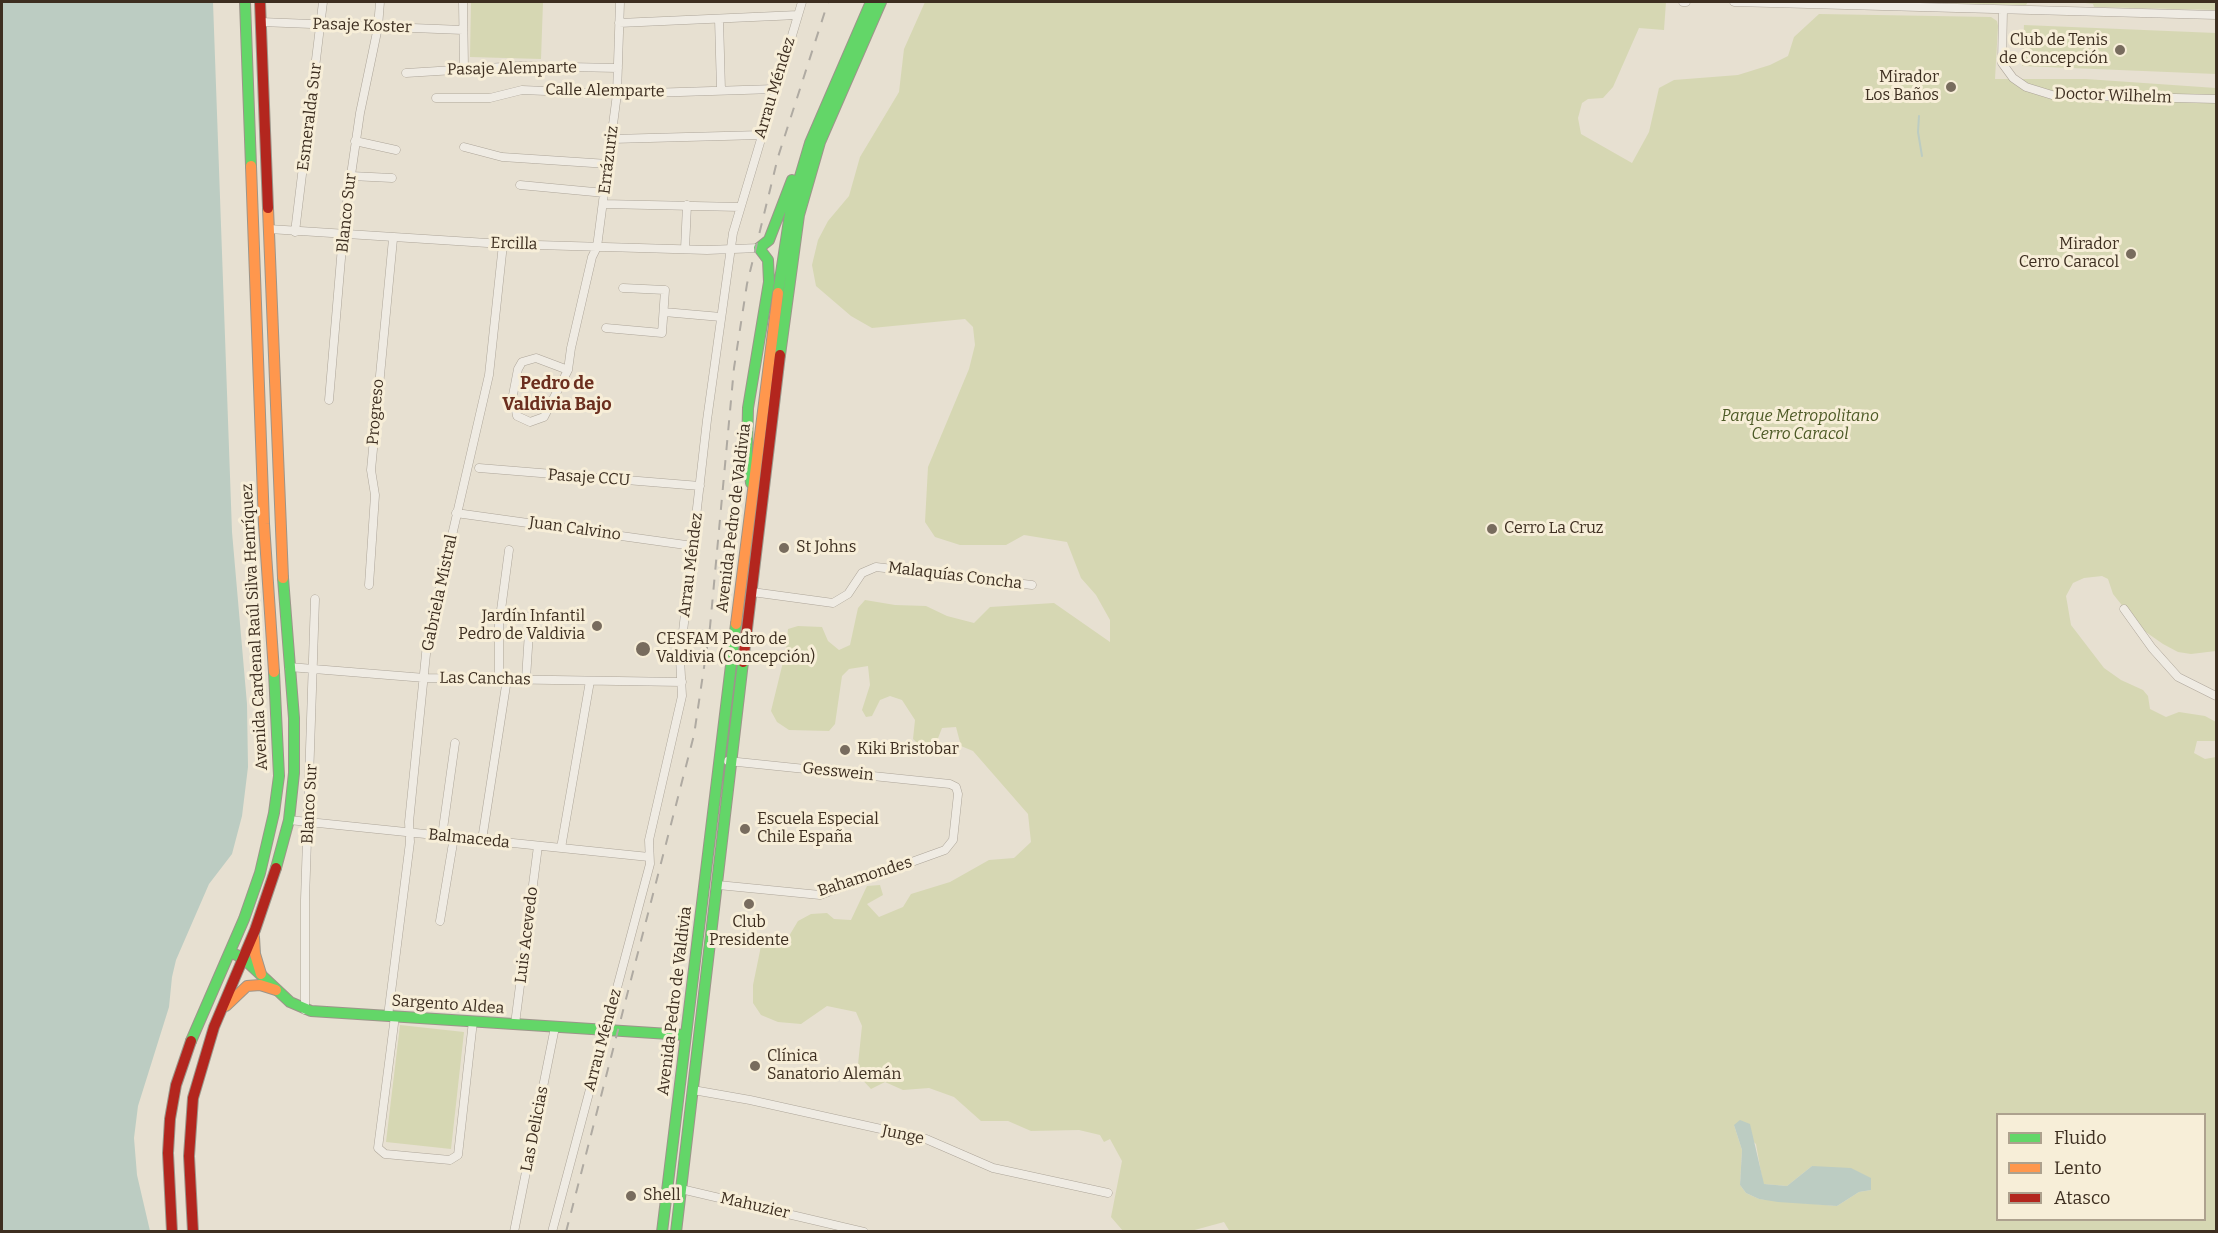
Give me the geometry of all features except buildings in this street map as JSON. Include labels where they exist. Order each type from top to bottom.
[{"type":"main road","name":"Avenida Cardenal Raúl Silva Henríquez","points":[[172,1232],[170,1119],[176,1085],[190,1044],[252,898],[268,845],[277,794],[280,757],[264,524],[245,2]]},
{"type":"main road","name":"Avenida Cardenal Raúl Silva Henríquez","points":[[193,1232],[189,1156],[191,1113],[200,1071],[220,1014],[255,930],[277,866],[289,820],[295,755],[282,565],[260,2]]},
{"type":"main road","name":"Avenida Pedro de Valdivia","points":[[676,1232],[752,592],[772,334],[791,207],[802,164],[871,2]]},
{"type":"main road","name":"Avenida Pedro de Valdivia","points":[[662,1232],[719,760],[754,495],[765,441],[807,180],[820,142],[881,2]]},
{"type":"main road","points":[[754,495],[748,465],[747,425],[769,291],[768,260],[759,248],[769,240],[783,199],[802,164]]},
{"type":"main road","points":[[751,391],[772,334]]},
{"type":"main road","points":[[747,425],[765,441]]},
{"type":"main road","points":[[255,930],[255,954],[261,974]]},
{"type":"main road","name":"Sargento Aldea","points":[[230,952],[243,958],[290,1002],[305,1010],[686,1035]]},
{"type":"main road","points":[[220,1014],[247,986],[260,985],[276,990]]},
{"type":"main road","points":[[698,1049],[686,1035],[700,1028]]},
{"type":"main road","points":[[678,1095],[693,1090]]},
{"type":"main road","points":[[668,1177],[681,1189]]},
{"type":"street","name":"Esmeralda Sur","points":[[296,232],[323,2]]},
{"type":"street","name":"Blanco Sur","points":[[329,400],[355,141],[378,27],[380,2]]},
{"type":"street","points":[[463,2],[464,67]]},
{"type":"street","name":"Errázuriz","points":[[568,370],[536,358],[522,362],[518,369],[513,395],[517,416],[530,422],[544,417],[568,370],[592,257],[597,247],[609,165],[617,94],[620,2]]},
{"type":"street","name":"Arrau Méndez","points":[[552,1232],[648,874],[650,840],[680,706],[682,682],[679,663],[721,317],[732,249],[740,207],[802,2]]},
{"type":"street","points":[[1734,2],[2217,15]]},
{"type":"street","name":"Doctor Wilhelm","points":[[2003,10],[2002,63],[2013,78],[2026,87],[2052,95],[2217,99]]},
{"type":"street","points":[[619,23],[798,15]]},
{"type":"street","points":[[719,18],[721,90]]},
{"type":"street","name":"Pasaje Koster","points":[[261,22],[463,30]]},
{"type":"street","name":"Pasaje Alemparte","points":[[406,73],[464,67],[618,68]]},
{"type":"street","name":"Calle Alemparte","points":[[436,98],[490,98],[522,90],[617,94],[775,89]]},
{"type":"street","points":[[612,139],[761,135]]},
{"type":"street","points":[[355,141],[396,150]]},
{"type":"street","points":[[464,147],[502,157],[609,165]]},
{"type":"street","points":[[351,176],[392,178]]},
{"type":"street","points":[[520,185],[605,193]]},
{"type":"street","points":[[603,204],[740,207]]},
{"type":"street","points":[[685,249],[687,205]]},
{"type":"street","name":"Ercilla","points":[[269,229],[393,239],[503,244],[685,249],[759,248]]},
{"type":"street","name":"Progreso","points":[[369,585],[375,495],[371,470],[393,239]]},
{"type":"street","name":"Gabriela Mistral","points":[[472,1022],[458,1155],[450,1160],[385,1154],[378,1148],[430,625],[489,375],[503,244]]},
{"type":"street","points":[[606,328],[662,333],[665,290],[623,288]]},
{"type":"street","points":[[664,312],[721,317]]},
{"type":"street","name":"Pasaje CCU","points":[[479,468],[700,486]]},
{"type":"street","name":"Juan Calvino","points":[[456,513],[693,546]]},
{"type":"street","points":[[482,840],[503,679],[500,617],[509,550]]},
{"type":"street","name":"Malaquías Concha","points":[[752,592],[833,603],[848,594],[862,573],[876,567],[1032,585]]},
{"type":"street","name":"Blanco Sur","points":[[305,1010],[305,900],[310,822],[315,599]]},
{"type":"street","points":[[2124,609],[2152,648],[2178,677],[2217,696]]},
{"type":"street","points":[[526,679],[530,616]]},
{"type":"street","name":"Las Canchas","points":[[289,667],[425,678],[682,682]]},
{"type":"street","points":[[561,848],[590,681]]},
{"type":"street","points":[[441,836],[455,743]]},
{"type":"street","name":"Gesswein","points":[[719,760],[950,784],[956,788]]},
{"type":"street","name":"Bahamondes","points":[[718,885],[820,895],[945,850],[953,840],[956,788]]},
{"type":"street","name":"Balmaceda","points":[[289,820],[650,857]]},
{"type":"street","points":[[440,921],[454,837]]},
{"type":"street","name":"Luis Acevedo","points":[[515,1024],[538,846]]},
{"type":"street","name":"Las Delicias","points":[[514,1232],[555,1027]]},
{"type":"street","name":"Junge","points":[[693,1090],[750,1100],[926,1139],[993,1168],[1108,1193]]},
{"type":"street","name":"Mahuzier","points":[[681,1189],[864,1232]]},
{"type":"green space","points":[[471,2],[543,2],[541,59],[470,57]]},
{"type":"green space","name":"Parque Metropolitano Cerro Caracol","points":[[925,2],[1666,2],[1664,30],[1639,28],[1613,87],[1603,98],[1588,99],[1582,103],[1578,118],[1581,134],[1632,163],[1649,132],[1659,88],[1674,80],[1738,75],[1770,65],[1788,56],[1794,37],[1819,14],[1991,17],[1997,21],[1998,26],[1995,79],[2086,79],[2216,88],[2216,651],[2191,654],[2178,652],[2163,644],[2140,628],[2113,594],[2108,579],[2102,576],[2084,578],[2073,583],[2066,596],[2071,625],[2104,668],[2121,680],[2143,690],[2148,696],[2150,709],[2166,717],[2179,712],[2205,716],[2216,722],[2216,741],[2197,741],[2194,753],[2205,759],[2216,757],[2216,1231],[1230,1232],[1224,1222],[1191,1231],[1123,1231],[1111,1217],[1122,1161],[1110,1139],[1104,1142],[1100,1135],[1079,1130],[1031,1131],[1008,1121],[981,1121],[954,1097],[929,1088],[903,1090],[885,1082],[871,1089],[857,1074],[862,1026],[856,1012],[827,1006],[801,1024],[778,1022],[761,1015],[753,1003],[753,985],[761,946],[769,938],[789,936],[798,921],[811,914],[827,913],[834,919],[851,920],[867,886],[880,885],[883,895],[867,904],[879,917],[903,907],[911,894],[950,882],[989,860],[1014,858],[1031,842],[1028,814],[973,751],[961,746],[956,727],[942,728],[935,746],[925,750],[913,739],[915,720],[902,700],[890,696],[880,700],[872,716],[866,717],[862,710],[870,685],[868,666],[849,669],[842,676],[835,724],[829,731],[789,730],[777,722],[771,711],[786,650],[788,629],[798,626],[822,627],[828,641],[839,650],[850,645],[858,608],[865,600],[895,605],[926,606],[947,616],[974,623],[990,607],[1054,603],[1110,642],[1110,620],[1096,595],[1081,578],[1067,542],[1024,535],[1006,545],[960,545],[935,537],[925,522],[928,467],[969,369],[975,345],[973,327],[965,319],[872,328],[851,316],[816,286],[812,265],[818,240],[828,221],[849,196],[860,157],[899,92],[904,49]],"holes":[[[1734,1125],[1756,1144],[1763,1184],[1787,1186],[1812,1166],[1871,1190],[1859,1192],[1837,1206],[1759,1199],[1746,1193],[1740,1185],[1742,1150]]]},
{"type":"green space","points":[[1901,2],[2028,2],[2026,5]]},
{"type":"green space","points":[[2077,2],[2216,2],[2216,10],[2094,7],[2093,4]]},
{"type":"green space","name":"Club de Tenis de Concepción","points":[[2024,25],[2216,33],[2216,74],[2022,66]]},
{"type":"green space","points":[[400,1025],[464,1032],[451,1149],[386,1142]]},
{"type":"shaded area","points":[[2,2],[213,2],[232,532],[247,704],[248,767],[242,816],[232,854],[209,884],[176,960],[169,1007],[138,1106],[134,1138],[137,1175],[150,1231],[2,1231]]},
{"type":"shaded area","points":[[1740,1120],[1750,1124],[1764,1184],[1787,1186],[1812,1166],[1851,1168],[1871,1178],[1871,1190],[1859,1192],[1837,1206],[1778,1202],[1759,1199],[1746,1193],[1740,1185],[1742,1150],[1734,1125]]},
{"type":"waterway","points":[[1919,116],[1918,132],[1922,156]]},
{"type":"railway","points":[[566,1232],[694,735],[710,627],[734,368],[747,284],[778,157],[828,2]]},
{"type":"traffic: fast","points":[[245,2],[251,166]]},
{"type":"traffic: fast","points":[[778,293],[791,207],[810,143],[871,2]]},
{"type":"traffic: fast","points":[[780,355],[799,215],[820,142],[881,2]]},
{"type":"traffic: fast","points":[[751,483],[747,452],[748,408],[769,282],[768,260],[759,248],[769,240],[792,180]]},
{"type":"traffic: fast","points":[[276,868],[289,820],[294,773],[294,718],[283,578]]},
{"type":"traffic: fast","points":[[662,1232],[736,624]]},
{"type":"traffic: fast","points":[[676,1232],[743,662]]},
{"type":"traffic: fast","points":[[191,1041],[244,919],[260,873],[274,813],[279,776],[274,672]]},
{"type":"traffic: fast","points":[[230,952],[243,958],[290,1002],[311,1011],[685,1035]]},
{"type":"traffic: slow","points":[[251,166],[264,524],[274,672]]},
{"type":"traffic: slow","points":[[268,208],[283,578]]},
{"type":"traffic: slow","points":[[736,624],[778,293]]},
{"type":"traffic: slow","points":[[254,937],[255,954],[261,974]]},
{"type":"traffic: slow","points":[[226,1006],[247,986],[260,985],[276,990]]},
{"type":"traffic: jam","points":[[260,2],[268,208]]},
{"type":"traffic: jam","points":[[743,662],[780,355]]},
{"type":"traffic: jam","points":[[193,1232],[189,1156],[193,1098],[214,1027],[255,930],[276,868]]},
{"type":"traffic: jam","points":[[172,1232],[168,1153],[170,1119],[176,1085],[191,1041]]},
{"type":"place","name":"Club de Tenis de Concepción","points":[[2120,50]]},
{"type":"place","name":"Mirador Los Baños","points":[[1951,87]]},
{"type":"place","name":"Mirador Cerro Caracol","points":[[2131,254]]},
{"type":"place","name":"Cerro La Cruz","points":[[1492,529]]},
{"type":"place","name":"St Johns","points":[[784,548]]},
{"type":"place","name":"Jardín Infantil Pedro de Valdivia","points":[[597,626]]},
{"type":"place","name":"CESFAM Pedro de Valdivia (Concepción)","points":[[643,649]]},
{"type":"place","name":"Kiki Bristobar","points":[[845,750]]},
{"type":"place","name":"Escuela Especial Chile España","points":[[745,829]]},
{"type":"place","name":"Club Presidente","points":[[749,904]]},
{"type":"place","name":"Clínica Sanatorio Alemán","points":[[755,1066]]},
{"type":"place","name":"Shell","points":[[631,1196]]},
{"type":"district","name":"Pedro de Valdivia Bajo","points":[[557,394]]}]
